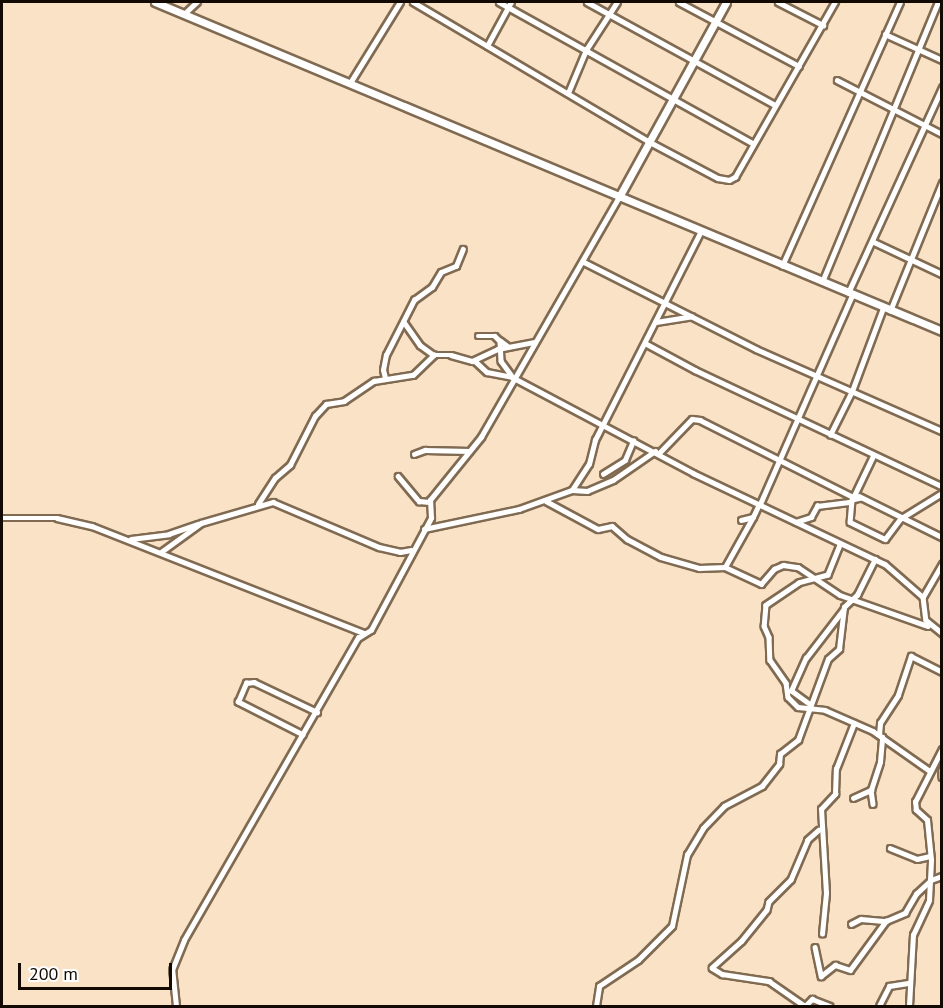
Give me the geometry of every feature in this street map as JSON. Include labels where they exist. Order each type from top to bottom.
[{"type":"main road","points":[[156,2],[188,13],[782,266],[942,331]]},
{"type":"main road","points":[[619,196],[671,97],[726,2]]},
{"type":"street","points":[[188,13],[197,2]]},
{"type":"street","points":[[351,83],[400,2]]},
{"type":"street","points":[[412,2],[648,141],[729,180],[735,177],[752,143],[835,2]]},
{"type":"street","points":[[499,2],[509,4],[752,143]]},
{"type":"street","points":[[587,2],[775,105]]},
{"type":"street","points":[[568,93],[586,50],[616,2]]},
{"type":"street","points":[[680,2],[799,66]]},
{"type":"street","points":[[778,2],[823,25]]},
{"type":"street","points":[[782,266],[900,2]]},
{"type":"street","points":[[822,282],[938,2]]},
{"type":"street","points":[[487,46],[509,4]]},
{"type":"street","points":[[885,34],[942,60]]},
{"type":"street","points":[[837,80],[942,134]]},
{"type":"street","points":[[725,567],[760,504],[942,88]]},
{"type":"street","points":[[830,435],[852,391],[942,183]]},
{"type":"street","points":[[429,502],[469,451],[584,262],[619,196]]},
{"type":"street","points":[[572,490],[701,231]]},
{"type":"street","points":[[874,242],[942,274]]},
{"type":"street","points":[[385,378],[383,370],[386,355],[414,300],[432,287],[441,272],[456,266],[463,249]]},
{"type":"street","points":[[584,262],[816,376],[942,431]]},
{"type":"street","points":[[656,322],[692,316]]},
{"type":"street","points":[[404,322],[420,345],[434,355],[475,361],[487,372],[512,377],[605,427],[840,545],[875,559],[903,576],[923,597]]},
{"type":"street","points":[[478,336],[495,336],[509,347]]},
{"type":"street","points":[[500,340],[498,349],[512,377]]},
{"type":"street","points":[[475,361],[498,349],[536,341]]},
{"type":"street","points":[[645,343],[873,456],[942,486]]},
{"type":"street","points":[[258,504],[275,478],[290,465],[322,407],[344,401],[370,382],[413,375],[434,355]]},
{"type":"street","points":[[424,529],[546,501],[572,490],[587,491],[613,480],[657,452],[693,418],[900,519],[942,537]]},
{"type":"street","points":[[603,474],[625,460],[633,441]]},
{"type":"street","points":[[414,454],[425,450],[469,451]]},
{"type":"street","points":[[873,456],[853,496],[851,523],[885,539],[900,519],[942,493]]},
{"type":"street","points":[[398,476],[419,501],[429,502]]},
{"type":"street","points":[[795,522],[811,517],[817,506],[853,496]]},
{"type":"street","points":[[546,501],[598,529],[612,526],[627,540],[661,557],[699,568],[725,567],[761,584],[783,565],[805,570],[816,580],[854,599],[942,633]]},
{"type":"street","points":[[176,1006],[172,970],[184,940],[358,638],[371,630],[411,550],[432,516],[429,502]]},
{"type":"street","points":[[129,539],[169,534],[258,504],[280,503],[380,547],[400,552],[411,550]]},
{"type":"street","points":[[741,520],[753,517]]},
{"type":"street","points":[[2,518],[74,521],[129,539],[365,633]]},
{"type":"street","points":[[161,552],[201,523]]},
{"type":"street","points":[[840,545],[833,570],[816,580],[799,583],[767,603],[764,610],[770,660],[786,684],[788,697],[798,707],[808,706],[825,710],[878,733],[930,771]]},
{"type":"street","points":[[808,706],[791,691],[806,658],[854,599],[875,559]]},
{"type":"street","points":[[931,627],[924,614],[923,597],[942,564]]},
{"type":"street","points":[[596,1006],[599,986],[638,960],[668,931],[678,906],[687,855],[703,828],[724,806],[762,786],[778,764],[780,754],[798,740],[808,706],[826,670],[828,659],[839,649],[843,610]]},
{"type":"street","points":[[873,804],[870,790],[880,762],[878,733],[898,695],[911,656],[942,672]]},
{"type":"street","points":[[303,735],[238,702],[246,683],[254,682],[317,712]]},
{"type":"street","points":[[822,933],[826,893],[819,830],[821,807],[835,794],[836,769],[854,723]]},
{"type":"street","points":[[909,1006],[908,983],[913,935],[924,919],[931,880],[927,820],[914,807],[942,750]]},
{"type":"street","points":[[942,770],[942,777]]},
{"type":"street","points":[[853,798],[870,790]]},
{"type":"street","points":[[819,830],[808,840],[798,871],[769,902],[767,910],[742,941],[712,968],[755,982],[770,981],[804,1006],[812,999],[830,1006]]},
{"type":"street","points":[[890,848],[915,859],[930,856]]},
{"type":"street","points":[[850,924],[861,919],[886,921],[905,913],[916,894],[931,880],[942,876]]},
{"type":"street","points":[[815,947],[821,976],[835,965],[850,970],[886,921]]},
{"type":"street","points":[[879,1006],[889,986],[908,983]]}]
